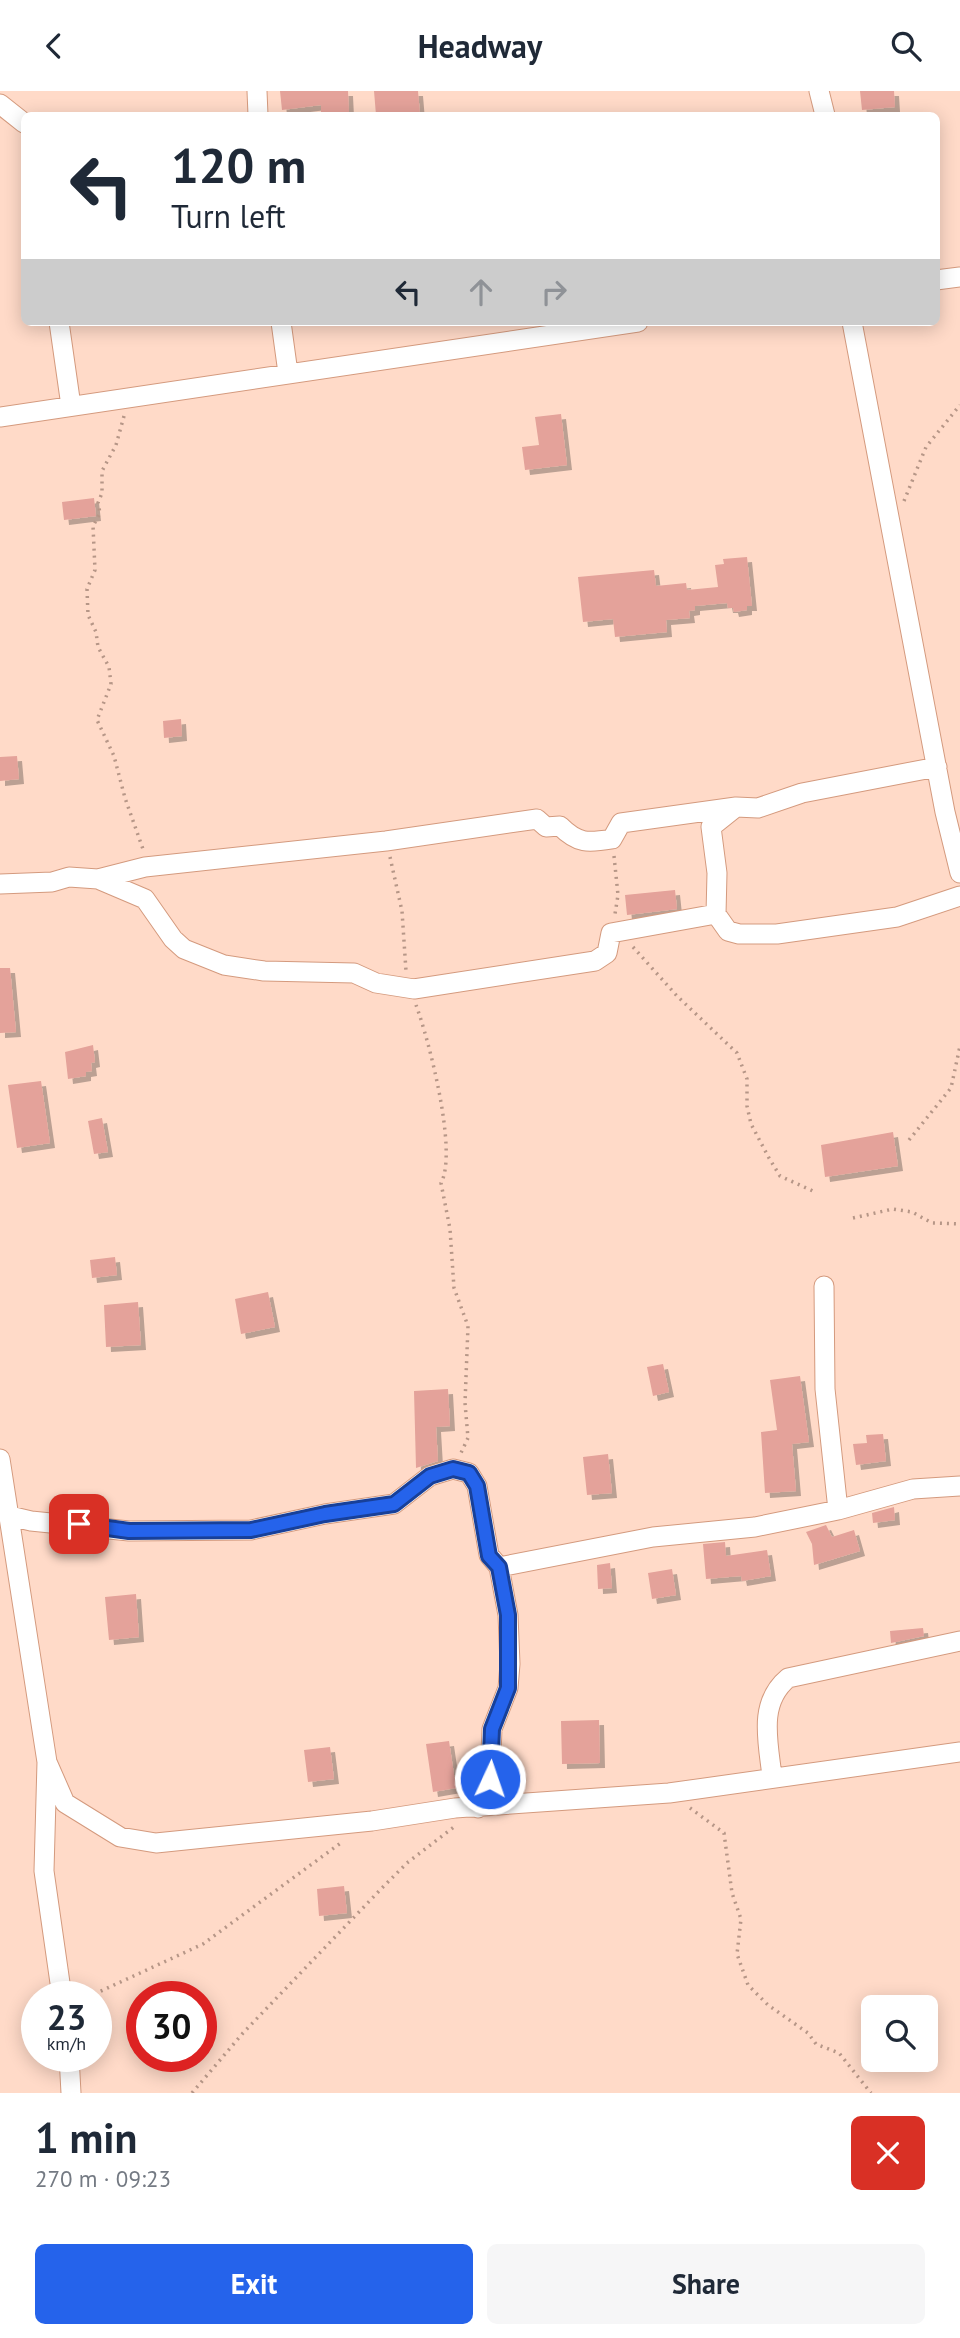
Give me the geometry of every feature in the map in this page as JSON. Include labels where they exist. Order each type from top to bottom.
[{"type":"street","points":[[257,91],[258,112]]},
{"type":"street","points":[[819,91],[824,112]]},
{"type":"street","points":[[0,104],[21,121]]},
{"type":"street","points":[[940,280],[960,277]]},
{"type":"street","points":[[60,326],[71,405]]},
{"type":"street","points":[[282,326],[288,373]]},
{"type":"street","points":[[0,417],[611,326]]},
{"type":"street","points":[[853,326],[886,509],[960,873]]},
{"type":"street","points":[[0,884],[51,882],[69,877],[98,879],[145,867],[386,841],[537,819],[546,827],[560,826],[578,842],[612,839],[621,823],[736,807],[758,808],[802,793],[937,767]]},
{"type":"street","points":[[736,807],[710,827],[717,873],[716,914],[728,931],[739,935],[777,934],[897,917],[960,895]]},
{"type":"street","points":[[98,879],[145,899],[173,939],[195,955],[224,965],[264,971],[354,973],[376,983],[407,988],[428,988],[595,961],[607,953],[611,933],[716,914]]},
{"type":"street","points":[[824,1286],[825,1389],[838,1510]]},
{"type":"street","points":[[0,1459],[47,1762],[44,1871],[60,1981]]},
{"type":"street","points":[[10,1516],[31,1521],[129,1531],[251,1530],[325,1514],[394,1504],[430,1476],[453,1469],[469,1473],[477,1486],[485,1542],[489,1556],[499,1567],[508,1615],[508,1688],[492,1729],[490,1779],[478,1808]]},
{"type":"street","points":[[499,1567],[653,1537],[755,1527],[838,1510],[913,1489],[960,1486]]},
{"type":"street","points":[[772,1776],[767,1728],[768,1703],[774,1690],[788,1678],[960,1641]]},
{"type":"street","points":[[47,1762],[65,1803],[120,1837],[156,1843],[372,1821],[455,1808],[669,1793],[772,1776],[960,1752]]},
{"type":"street","points":[[70,2072],[71,2093]]},
{"type":"path","points":[[122,399],[125,407],[122,428],[102,471],[102,493],[98,503],[100,513],[93,526],[94,570],[87,589],[88,615],[110,675],[108,694],[97,720],[114,756],[125,798],[143,848],[145,867]]},
{"type":"path","points":[[886,509],[901,508],[926,447],[960,405]]},
{"type":"path","points":[[612,839],[618,895],[611,933],[639,952],[647,966],[737,1053],[747,1079],[747,1106],[754,1131],[780,1176],[815,1192]]},
{"type":"path","points":[[386,841],[401,911],[407,988],[407,985],[425,1029],[448,1140],[445,1174],[440,1183],[450,1229],[454,1288],[468,1326],[468,1437],[453,1469]]},
{"type":"path","points":[[909,1139],[951,1088],[960,1046]]},
{"type":"path","points":[[853,1218],[893,1209],[912,1212],[932,1223],[960,1224]]},
{"type":"path","points":[[669,1793],[724,1833],[732,1893],[741,1919],[737,1954],[748,1985],[768,2005],[808,2032],[816,2044],[839,2053],[872,2093]]},
{"type":"path","points":[[192,2093],[268,2005],[390,1879],[478,1808]]},
{"type":"path","points":[[112,1986],[203,1944],[372,1821]]},
{"type":"building","points":[[280,91],[348,91],[349,112],[321,112],[321,105],[282,110]]},
{"type":"building","points":[[374,91],[418,91],[420,112],[376,112]]},
{"type":"building","points":[[860,91],[894,91],[895,107],[862,110]]},
{"type":"building","points":[[561,414],[567,465],[525,470],[522,447],[539,445],[535,417]]},
{"type":"building","points":[[94,498],[96,516],[64,520],[62,502]]},
{"type":"building","points":[[747,557],[752,606],[747,606],[747,610],[734,612],[733,608],[728,608],[727,603],[695,606],[695,610],[689,611],[690,618],[666,620],[667,632],[615,637],[613,619],[583,622],[578,577],[654,570],[656,586],[686,583],[687,590],[718,587],[715,565],[724,564],[723,559]]},
{"type":"building","points":[[181,719],[182,736],[164,738],[163,721]]},
{"type":"building","points":[[17,756],[19,779],[0,781],[0,757]]},
{"type":"building","points":[[675,890],[677,909],[627,915],[625,895]]},
{"type":"building","points":[[0,968],[10,968],[16,1032],[0,1033]]},
{"type":"building","points":[[93,1045],[95,1062],[91,1063],[92,1071],[86,1072],[86,1076],[68,1079],[65,1052]]},
{"type":"building","points":[[41,1081],[50,1143],[17,1148],[8,1085]]},
{"type":"building","points":[[102,1118],[108,1152],[94,1154],[88,1121]]},
{"type":"building","points":[[893,1132],[898,1166],[825,1177],[821,1145]]},
{"type":"building","points":[[115,1257],[117,1275],[92,1278],[90,1260]]},
{"type":"building","points":[[268,1292],[275,1327],[241,1334],[235,1299]]},
{"type":"building","points":[[138,1302],[141,1345],[106,1347],[104,1305]]},
{"type":"building","points":[[663,1364],[669,1392],[653,1396],[647,1367]]},
{"type":"building","points":[[800,1376],[809,1442],[792,1444],[796,1491],[765,1493],[761,1432],[777,1430],[770,1380]]},
{"type":"building","points":[[448,1389],[450,1426],[436,1427],[438,1461],[416,1468],[414,1391]]},
{"type":"building","points":[[883,1434],[886,1461],[856,1465],[853,1444],[867,1443],[866,1435]]},
{"type":"building","points":[[608,1454],[612,1493],[587,1495],[583,1457]]},
{"type":"building","points":[[894,1507],[895,1520],[873,1523],[872,1513]]},
{"type":"building","points":[[826,1525],[832,1537],[854,1530],[860,1551],[814,1565],[812,1544],[806,1532]]},
{"type":"building","points":[[725,1542],[726,1556],[767,1550],[771,1576],[742,1581],[741,1576],[706,1579],[703,1544]]},
{"type":"building","points":[[610,1563],[612,1588],[598,1589],[597,1565]]},
{"type":"building","points":[[672,1569],[676,1595],[652,1599],[648,1573]]},
{"type":"building","points":[[136,1594],[139,1637],[109,1640],[105,1597]]},
{"type":"building","points":[[923,1628],[924,1636],[891,1643],[890,1631]]},
{"type":"building","points":[[599,1720],[600,1763],[562,1764],[561,1721]]},
{"type":"building","points":[[449,1741],[456,1788],[433,1792],[426,1744]]},
{"type":"building","points":[[330,1747],[334,1779],[308,1782],[304,1750]]},
{"type":"building","points":[[344,1886],[347,1913],[319,1916],[317,1889]]},
{"type":"route","points":[[79,1524],[129,1531],[251,1530],[325,1514],[363,1511],[394,1504],[430,1476],[453,1469],[469,1473],[477,1486],[485,1542],[489,1556],[499,1567],[508,1615],[508,1688],[492,1729],[490,1779]]}]
